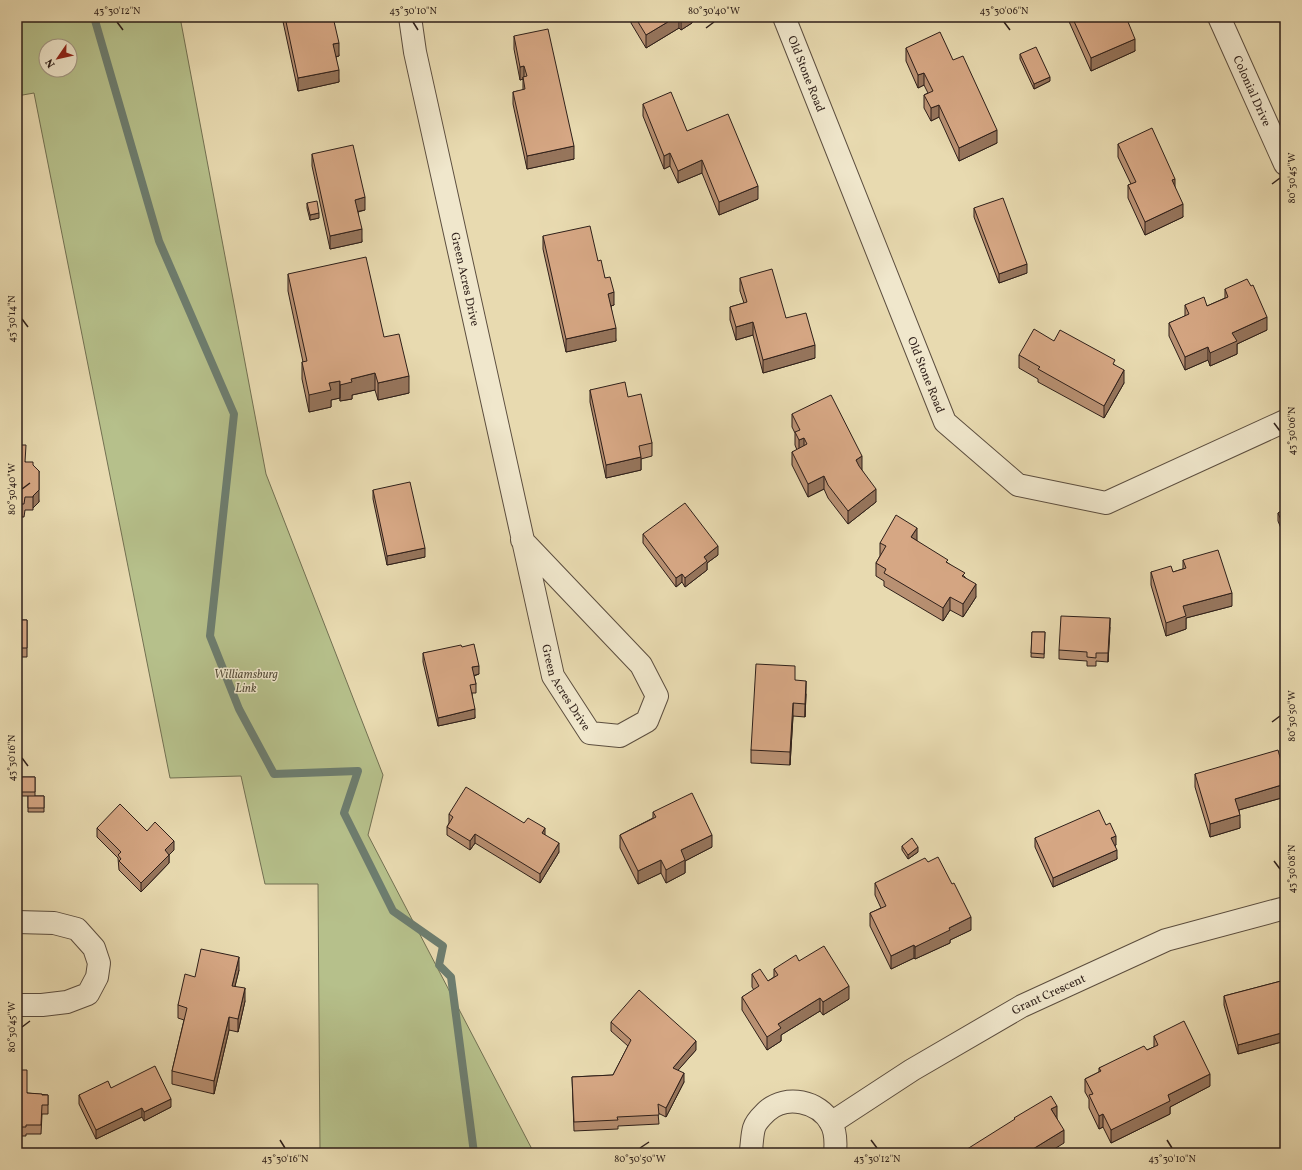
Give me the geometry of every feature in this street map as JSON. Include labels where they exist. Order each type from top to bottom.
[{"type":"street","name":"Green Acres Drive","points":[[410,17],[415,52],[522,540],[553,676],[590,733],[620,736],[647,721],[657,696],[641,665],[522,540]]},
{"type":"street","name":"Old Stone Road","points":[[784,17],[945,422],[1018,485],[1106,503],[1285,421]]},
{"type":"street","name":"Colonial Drive","points":[[1219,17],[1285,164]]},
{"type":"street","name":"Grant Crescent","points":[[831,1123],[912,1070],[1022,1006],[1166,940],[1285,908]]},
{"type":"street","points":[[17,922],[54,923],[77,929],[94,948],[98,963],[97,978],[88,994],[67,1002],[42,1005],[17,1005]]},
{"type":"street","points":[[752,1153],[751,1150],[754,1128],[761,1117],[772,1107],[778,1104],[793,1101],[808,1104],[822,1112],[831,1123],[836,1141],[835,1153]]},
{"type":"green space","name":"Williamsburg Link","points":[[17,17],[180,17],[266,474],[383,775],[368,835],[534,1153],[320,1153],[318,884],[265,884],[241,776],[170,778],[34,93],[17,96]]},
{"type":"building","points":[[285,17],[333,17],[339,43],[333,44],[339,70],[298,78]]},
{"type":"building","points":[[635,17],[676,17],[646,35]]},
{"type":"building","points":[[1072,17],[1126,17],[1135,39],[1091,58]]},
{"type":"building","points":[[548,29],[574,146],[527,156],[513,92],[525,89],[523,77],[527,76],[524,66],[520,67],[514,36]]},
{"type":"building","points":[[940,32],[953,60],[963,56],[997,130],[959,148],[939,105],[931,108],[924,95],[933,91],[924,73],[918,75],[906,48]]},
{"type":"building","points":[[1036,47],[1050,77],[1034,84],[1020,54]]},
{"type":"building","points":[[671,92],[687,131],[728,114],[758,186],[719,202],[702,160],[678,171],[670,153],[664,156],[643,104]]},
{"type":"building","points":[[1152,128],[1175,179],[1172,180],[1183,204],[1145,222],[1128,185],[1136,182],[1118,144]]},
{"type":"building","points":[[353,145],[365,197],[355,200],[362,229],[330,236],[312,154]]},
{"type":"building","points":[[1003,198],[1027,264],[999,274],[974,208]]},
{"type":"building","points":[[317,201],[319,213],[310,215],[307,203]]},
{"type":"building","points":[[590,226],[598,261],[601,260],[605,278],[610,277],[614,292],[608,294],[616,328],[566,339],[543,236]]},
{"type":"building","points":[[366,257],[384,337],[399,334],[409,376],[378,383],[375,373],[351,379],[352,382],[340,385],[340,381],[329,383],[331,390],[309,395],[302,362],[307,361],[288,274]]},
{"type":"building","points":[[772,269],[786,318],[806,313],[815,345],[763,360],[753,322],[736,327],[730,307],[747,302],[740,278]]},
{"type":"building","points":[[1247,279],[1251,286],[1253,285],[1267,317],[1232,333],[1237,341],[1210,353],[1208,347],[1185,357],[1169,323],[1189,314],[1185,305],[1204,297],[1207,306],[1228,297],[1225,289]]},
{"type":"building","points":[[1034,329],[1054,341],[1060,330],[1115,360],[1113,364],[1124,370],[1104,406],[1038,369],[1040,367],[1019,355]]},
{"type":"building","points":[[625,382],[628,397],[641,394],[652,443],[639,446],[641,457],[606,465],[590,390]]},
{"type":"building","points":[[831,395],[862,456],[856,460],[876,489],[848,511],[828,485],[824,476],[808,484],[792,452],[807,444],[804,438],[799,440],[795,432],[800,430],[792,414]]},
{"type":"building","points":[[17,445],[26,445],[25,462],[33,462],[33,465],[39,471],[39,490],[33,497],[25,497],[24,504],[17,504]]},
{"type":"building","points":[[410,482],[425,548],[387,556],[373,490]]},
{"type":"building","points":[[685,503],[718,546],[704,557],[707,561],[685,578],[682,574],[676,578],[643,534]]},
{"type":"building","points":[[1285,509],[1285,529],[1278,513]]},
{"type":"building","points":[[896,515],[917,528],[911,537],[948,560],[946,562],[965,573],[962,576],[976,584],[963,604],[950,597],[943,608],[884,573],[886,569],[876,563],[886,546],[880,543]]},
{"type":"building","points":[[1218,550],[1232,593],[1183,606],[1186,616],[1166,623],[1151,572],[1171,566],[1173,572],[1186,568],[1183,560]]},
{"type":"building","points":[[1061,616],[1110,618],[1108,653],[1096,653],[1096,658],[1087,657],[1087,652],[1059,650]]},
{"type":"building","points":[[17,620],[27,620],[27,648],[17,648]]},
{"type":"building","points":[[1032,632],[1045,632],[1044,654],[1031,653]]},
{"type":"building","points":[[474,644],[479,666],[472,667],[476,684],[470,685],[475,709],[438,718],[423,653],[461,645],[462,647]]},
{"type":"building","points":[[756,664],[795,666],[795,680],[806,681],[805,704],[793,703],[790,752],[751,750]]},
{"type":"building","points":[[1278,750],[1285,775],[1285,784],[1235,799],[1240,815],[1210,824],[1195,774]]},
{"type":"building","points":[[17,777],[35,777],[35,792],[17,792]]},
{"type":"building","points":[[466,787],[524,823],[528,818],[545,828],[542,833],[559,843],[540,874],[475,834],[470,841],[447,827],[453,817],[449,814]]},
{"type":"building","points":[[692,793],[712,835],[681,850],[685,860],[666,870],[661,860],[638,871],[620,835],[656,817],[653,812]]},
{"type":"building","points":[[28,796],[44,796],[44,808],[28,808]]},
{"type":"building","points":[[120,804],[147,831],[155,822],[174,841],[165,850],[169,855],[141,883],[119,861],[121,859],[118,855],[121,852],[97,828]]},
{"type":"building","points":[[1099,810],[1106,825],[1110,823],[1116,836],[1111,838],[1117,850],[1053,878],[1035,838]]},
{"type":"building","points":[[912,838],[918,847],[908,855],[902,846]]},
{"type":"building","points":[[938,857],[952,884],[954,883],[971,917],[949,928],[950,930],[915,947],[914,945],[891,956],[870,913],[886,906],[875,883],[925,858],[928,862]]},
{"type":"building","points":[[824,946],[849,986],[823,1002],[820,998],[778,1024],[781,1028],[767,1037],[742,997],[759,986],[752,974],[760,969],[768,981],[778,975],[774,969],[796,955],[799,961]]},
{"type":"building","points":[[201,949],[239,957],[232,986],[245,988],[238,1019],[229,1017],[214,1081],[172,1071],[187,1008],[178,1005],[185,974],[195,977]]},
{"type":"building","points":[[1285,980],[1285,1032],[1238,1045],[1224,996]]},
{"type":"building","points":[[639,990],[696,1041],[673,1068],[684,1073],[666,1108],[658,1104],[659,1115],[617,1117],[618,1120],[574,1122],[572,1077],[613,1075],[631,1040],[611,1022]]},
{"type":"building","points":[[1184,1021],[1210,1074],[1168,1095],[1170,1101],[1111,1130],[1103,1114],[1099,1116],[1089,1095],[1093,1094],[1085,1079],[1101,1071],[1099,1068],[1144,1046],[1147,1050],[1158,1045],[1154,1036]]},
{"type":"building","points":[[155,1066],[171,1099],[144,1112],[142,1108],[96,1130],[79,1095],[108,1081],[111,1088]]},
{"type":"building","points":[[17,1070],[27,1070],[27,1093],[48,1095],[48,1105],[42,1105],[41,1125],[26,1125],[26,1127],[17,1127]]},
{"type":"building","points":[[1051,1096],[1057,1106],[1051,1109],[1064,1130],[1028,1153],[965,1153],[964,1151]]},
{"type":"waterway","points":[[94,17],[159,241],[234,414],[210,636],[239,709],[274,774],[358,771],[344,813],[393,911],[443,946],[439,965],[451,977],[474,1153]]}]
